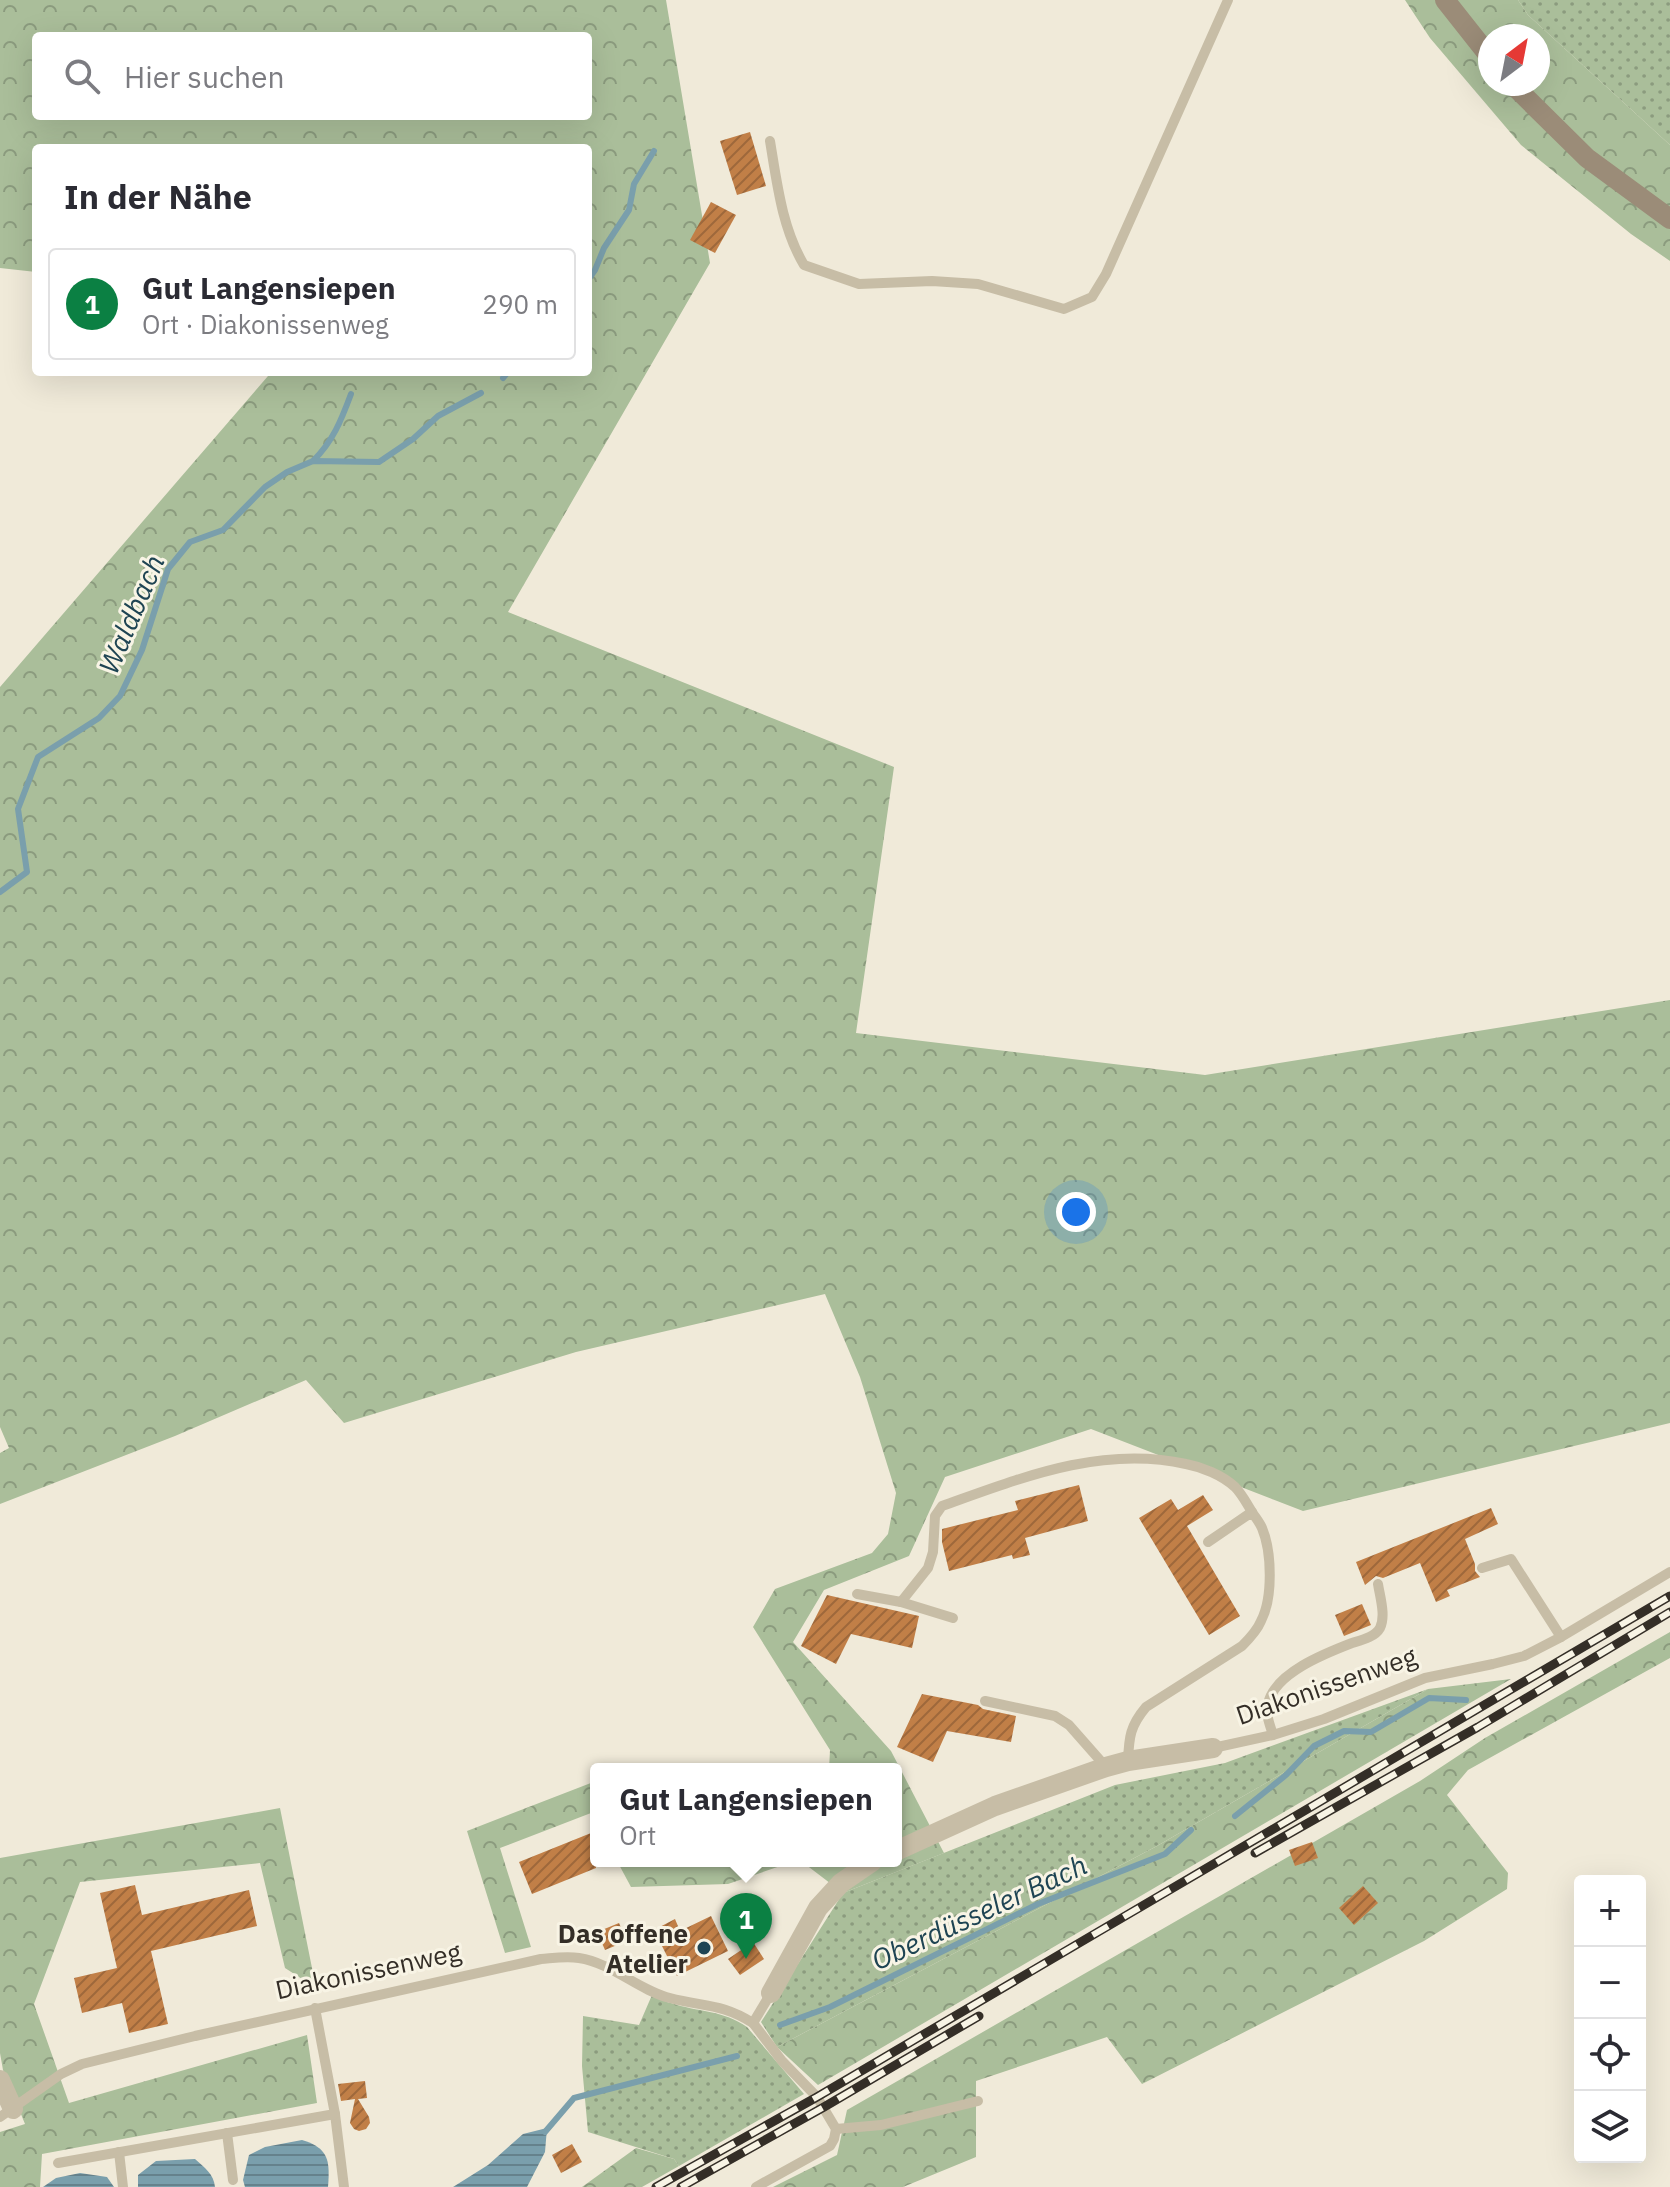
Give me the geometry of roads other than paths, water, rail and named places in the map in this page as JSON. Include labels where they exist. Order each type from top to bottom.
[{"type":"main road","points":[[1445,0],[1478,42]]},
{"type":"main road","points":[[1524,96],[1587,158],[1670,219]]},
{"type":"street","name":"Diakonissenweg","points":[[902,1848],[995,1806],[1106,1767],[1213,1748]]},
{"type":"street","points":[[771,1993],[818,1908],[841,1883],[864,1867]]},
{"type":"street","points":[[0,2080],[6,2113]]},
{"type":"lane","points":[[770,141],[778,194],[792,245],[804,265],[859,284],[932,281],[978,284],[1064,309],[1092,297],[1106,274],[1228,0]]},
{"type":"lane","points":[[901,1602],[928,1568],[933,1552],[935,1516],[942,1506],[1032,1474],[1074,1463],[1130,1457],[1162,1458],[1195,1466],[1221,1477],[1235,1488],[1262,1529],[1269,1562],[1269,1595],[1262,1621],[1242,1646],[1146,1707],[1129,1735],[1128,1761]]},
{"type":"lane","points":[[1208,1542],[1252,1512]]},
{"type":"lane","points":[[1482,1568],[1511,1559],[1561,1637]]},
{"type":"lane","name":"Diakonissenweg","points":[[1213,1748],[1273,1735],[1324,1719],[1425,1678],[1524,1656],[1670,1572]]},
{"type":"lane","points":[[1273,1735],[1267,1714],[1268,1702],[1277,1686],[1323,1654],[1372,1636],[1380,1628],[1382,1617],[1378,1584]]},
{"type":"lane","points":[[857,1594],[901,1602],[953,1618]]},
{"type":"lane","points":[[985,1701],[1055,1716],[1069,1725],[1106,1767]]},
{"type":"lane","name":"Diakonissenweg","points":[[6,2113],[61,2074],[82,2064],[315,2008],[562,1957],[582,1959],[614,1971],[639,1988],[670,1998],[721,2007],[753,2023],[782,2061],[817,2097],[836,2129]]},
{"type":"lane","points":[[753,2023],[771,1993]]},
{"type":"lane","points":[[315,2008],[335,2114],[344,2187]]},
{"type":"lane","points":[[756,2187],[830,2146],[836,2129],[881,2125],[978,2101]]},
{"type":"lane","points":[[58,2163],[335,2114]]},
{"type":"lane","points":[[227,2133],[233,2180]]},
{"type":"lane","points":[[119,2152],[123,2187]]},
{"type":"water","points":[[547,2128],[545,2152],[527,2187],[453,2187],[488,2165],[523,2134]]},
{"type":"water","points":[[302,2140],[318,2147],[326,2157],[328,2187],[245,2187],[243,2180],[249,2155],[265,2147]]},
{"type":"water","points":[[195,2159],[211,2175],[215,2187],[138,2187],[138,2175],[156,2161]]},
{"type":"water","points":[[80,2173],[107,2177],[114,2187],[43,2187],[56,2178]]},
{"type":"waterway","name":"Waldbach","points":[[592,274],[604,248],[629,210],[634,184],[654,151]]},
{"type":"waterway","name":"Waldbach","points":[[0,892],[27,872],[18,809],[38,757],[99,718],[120,696],[142,650],[168,569],[190,542],[223,530],[265,487],[287,472],[313,461],[379,462],[413,439],[438,416],[481,393]]},
{"type":"waterway","name":"Waldbach","points":[[313,461],[336,430],[351,394]]},
{"type":"waterway","name":"Oberdüsseler Bach","points":[[1235,1816],[1286,1775],[1314,1746],[1344,1731],[1371,1732],[1429,1698],[1466,1700]]},
{"type":"waterway","name":"Oberdüsseler Bach","points":[[780,2025],[830,2007],[1038,1904],[1165,1854],[1191,1830]]},
{"type":"waterway","name":"Oberdüsseler Bach","points":[[545,2132],[574,2098],[737,2056]]},
{"type":"railway","points":[[656,2187],[817,2097],[1670,1596]]},
{"type":"railway","points":[[1255,1853],[1478,1727],[1670,1612]]},
{"type":"railway","points":[[681,2187],[979,2016]]},
{"type":"place","name":"Das offene Atelier","points":[[704,1948]]},
{"type":"place","name":"Gut Langensiepen","points":[[746,1959]]}]
